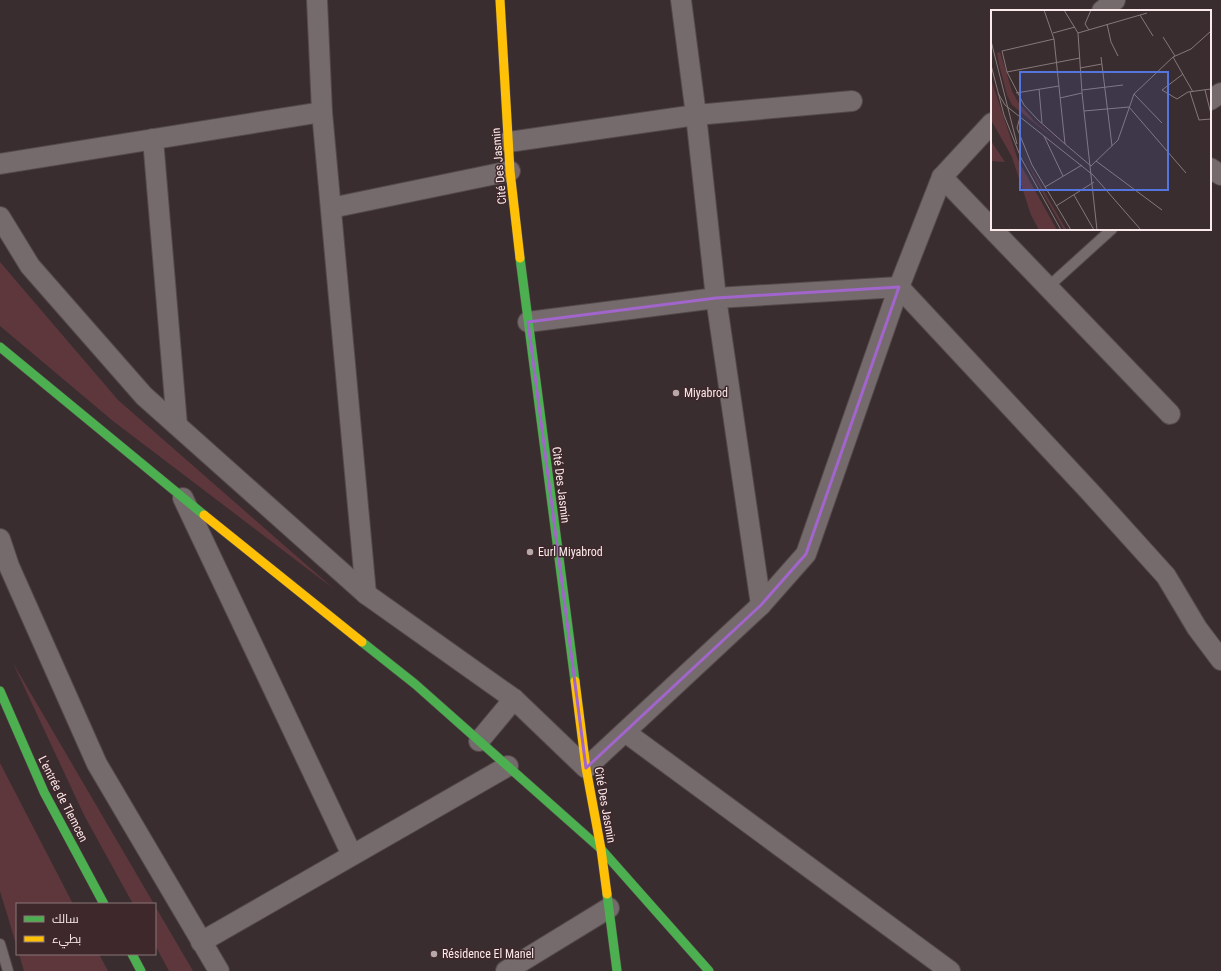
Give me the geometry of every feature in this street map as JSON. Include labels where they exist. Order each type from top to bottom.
[{"type":"main road","name":"Cité Des Jasmin","points":[[500,0],[510,171],[528,322],[586,768],[601,849],[617,971]]},
{"type":"main road","points":[[4,354],[415,684],[601,849],[709,971]]},
{"type":"main road","name":"L'entrée de Tlemcen","points":[[0,684],[4,703]]},
{"type":"main road","name":"L'entrée de Tlemcen","points":[[0,692],[44,792],[103,903]]},
{"type":"main road","points":[[133,955],[141,971]]},
{"type":"street","points":[[317,0],[322,112],[366,594]]},
{"type":"street","points":[[681,0],[696,115],[716,298],[760,605]]},
{"type":"street","points":[[1103,10],[1115,0]]},
{"type":"street","points":[[1211,99],[1221,93]]},
{"type":"street","points":[[508,142],[696,115],[852,100]]},
{"type":"street","points":[[0,164],[322,112]]},
{"type":"street","points":[[0,217],[30,266],[144,396],[366,594],[514,699],[586,768],[760,605],[806,554],[899,286],[942,177],[991,124]]},
{"type":"street","points":[[153,139],[177,425]]},
{"type":"street","points":[[1211,169],[1221,175]]},
{"type":"street","points":[[331,208],[510,171]]},
{"type":"street","points":[[942,177],[991,228]]},
{"type":"street","points":[[993,230],[1170,414]]},
{"type":"street","points":[[528,322],[716,298],[899,286]]},
{"type":"street","points":[[899,286],[1166,576],[1197,628],[1221,660]]},
{"type":"street","points":[[183,498],[352,855]]},
{"type":"street","points":[[0,539],[9,566],[97,764],[219,971]]},
{"type":"street","points":[[479,741],[514,699]]},
{"type":"street","points":[[625,732],[950,971]]},
{"type":"street","points":[[201,942],[508,766]]},
{"type":"street","points":[[506,971],[609,908]]},
{"type":"lane","points":[[1048,287],[1111,230]]},
{"type":"lane","points":[[0,944],[8,971]]},
{"type":"highlighted area","points":[[899,287],[806,554],[761,605],[586,768],[528,322],[716,298]]},
{"type":"shaded area","points":[[0,262],[118,400],[334,589],[113,421],[0,326]]},
{"type":"shaded area","points":[[13,663],[153,903],[132,903],[84,815]]},
{"type":"shaded area","points":[[0,763],[72,903],[16,903],[16,944],[0,891]]},
{"type":"shaded area","points":[[156,908],[193,971],[169,971],[156,947]]},
{"type":"shaded area","points":[[19,955],[100,955],[108,971],[24,971]]},
{"type":"traffic: fast","points":[[520,258],[575,681]]},
{"type":"traffic: fast","points":[[0,347],[204,515]]},
{"type":"traffic: fast","points":[[362,642],[415,684],[601,849],[709,971]]},
{"type":"traffic: fast","points":[[0,691],[44,792],[103,903]]},
{"type":"traffic: fast","points":[[607,894],[617,971]]},
{"type":"traffic: fast","points":[[133,955],[141,971]]},
{"type":"traffic: slow","points":[[500,0],[510,171],[520,258]]},
{"type":"traffic: slow","points":[[204,515],[362,642]]},
{"type":"traffic: slow","points":[[575,681],[586,768],[601,849],[607,894]]},
{"type":"place","name":"Miyabrod","points":[[676,393]]},
{"type":"place","name":"Eurl Miyabrod","points":[[530,552]]},
{"type":"place","name":"Résidence El Manel","points":[[434,954]]}]
